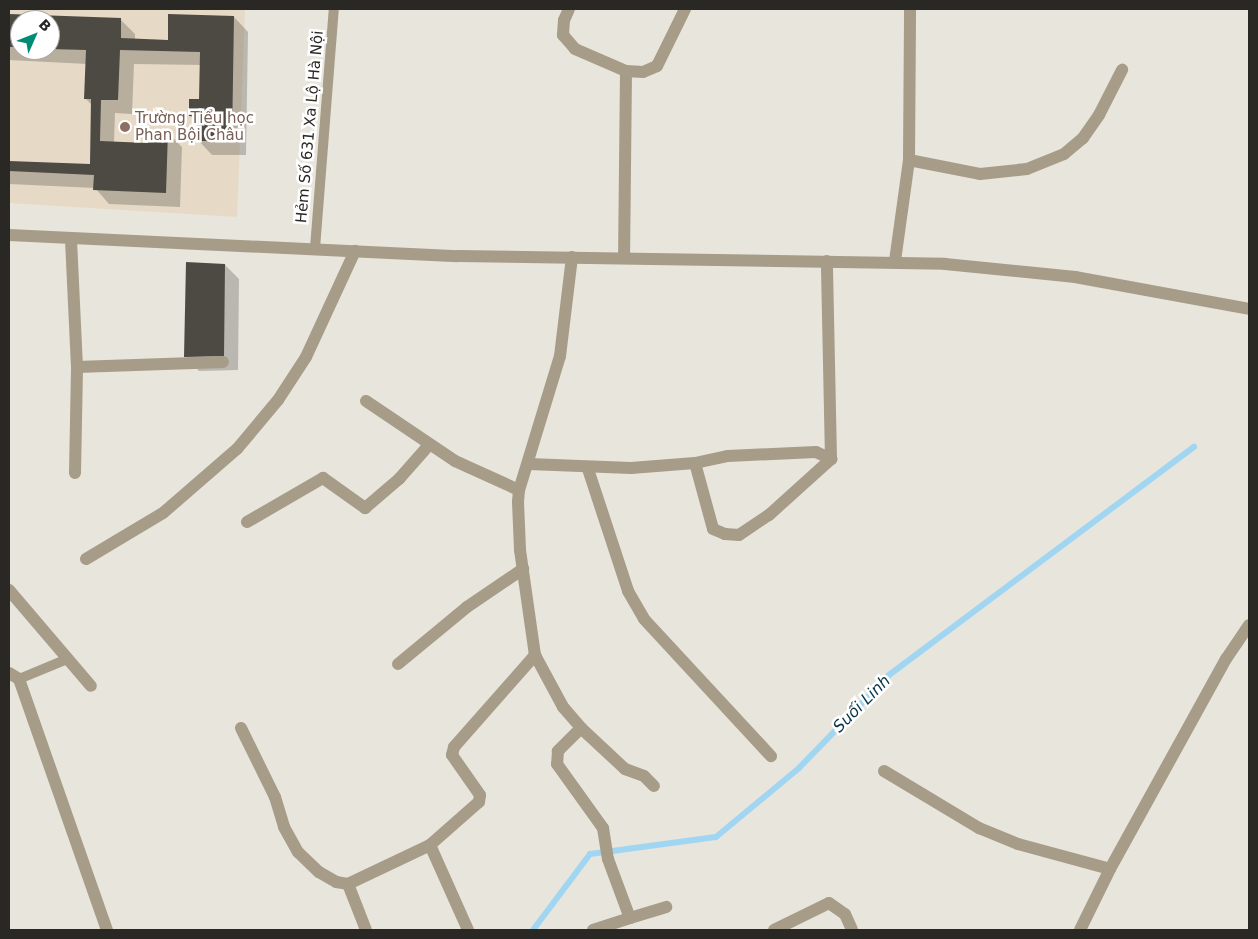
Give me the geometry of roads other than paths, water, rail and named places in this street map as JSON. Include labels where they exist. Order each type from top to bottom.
[{"type":"street","points":[[569,9],[564,20],[564,35],[575,49],[626,71],[643,72],[657,66],[685,9]]},
{"type":"street","points":[[895,261],[909,160],[910,9]]},
{"type":"street","points":[[909,160],[980,174],[1027,169],[1064,154],[1082,138],[1099,115],[1122,70]]},
{"type":"street","points":[[624,256],[626,71]]},
{"type":"street","points":[[9,235],[71,240],[355,251],[572,257],[624,256],[895,261],[1074,277],[1249,309]]},
{"type":"street","points":[[71,240],[77,367],[75,473]]},
{"type":"street","points":[[86,559],[163,513],[237,449],[278,400],[306,357],[355,251]]},
{"type":"street","points":[[572,257],[560,356],[529,464],[519,490],[523,569],[535,655],[563,707],[581,728],[625,769],[644,776],[654,786]]},
{"type":"street","points":[[696,463],[713,528],[725,534],[739,535],[770,515],[831,459],[827,261]]},
{"type":"street","points":[[77,367],[223,362]]},
{"type":"street","points":[[366,401],[455,461],[519,490]]},
{"type":"street","points":[[247,522],[323,478],[365,508],[399,479],[429,445]]},
{"type":"street","points":[[529,464],[588,468],[696,463],[728,456],[816,452],[831,459]]},
{"type":"street","points":[[588,468],[628,591],[644,619],[771,756]]},
{"type":"street","points":[[398,664],[467,607],[523,569]]},
{"type":"street","points":[[9,590],[90,686]]},
{"type":"street","points":[[1080,930],[1110,869],[1226,659],[1249,625]]},
{"type":"street","points":[[240,728],[275,797],[284,827],[298,852],[319,872],[336,882],[348,884],[430,845],[479,802],[480,795],[452,755],[454,747],[535,655]]},
{"type":"street","points":[[14,676],[107,930]]},
{"type":"street","points":[[581,728],[555,757],[557,764],[603,828],[608,859],[630,918]]},
{"type":"street","points":[[884,771],[979,828],[1018,844],[1110,869]]},
{"type":"street","points":[[430,845],[468,930]]},
{"type":"street","points":[[348,884],[366,930]]},
{"type":"street","points":[[774,930],[829,903],[845,914],[852,930]]},
{"type":"street","points":[[594,930],[666,907]]},
{"type":"lane","name":"Hẻm Số 631 Xa Lộ Hà Nội","points":[[315,248],[334,9]]},
{"type":"lane","points":[[14,676],[68,659]]},
{"type":"waterway","name":"Suối Linh","points":[[533,930],[590,854],[716,837],[799,768],[889,675],[1194,447]]},
{"type":"place","name":"Trường Tiểu học Phan Bội Châu","points":[[125,127]]}]
